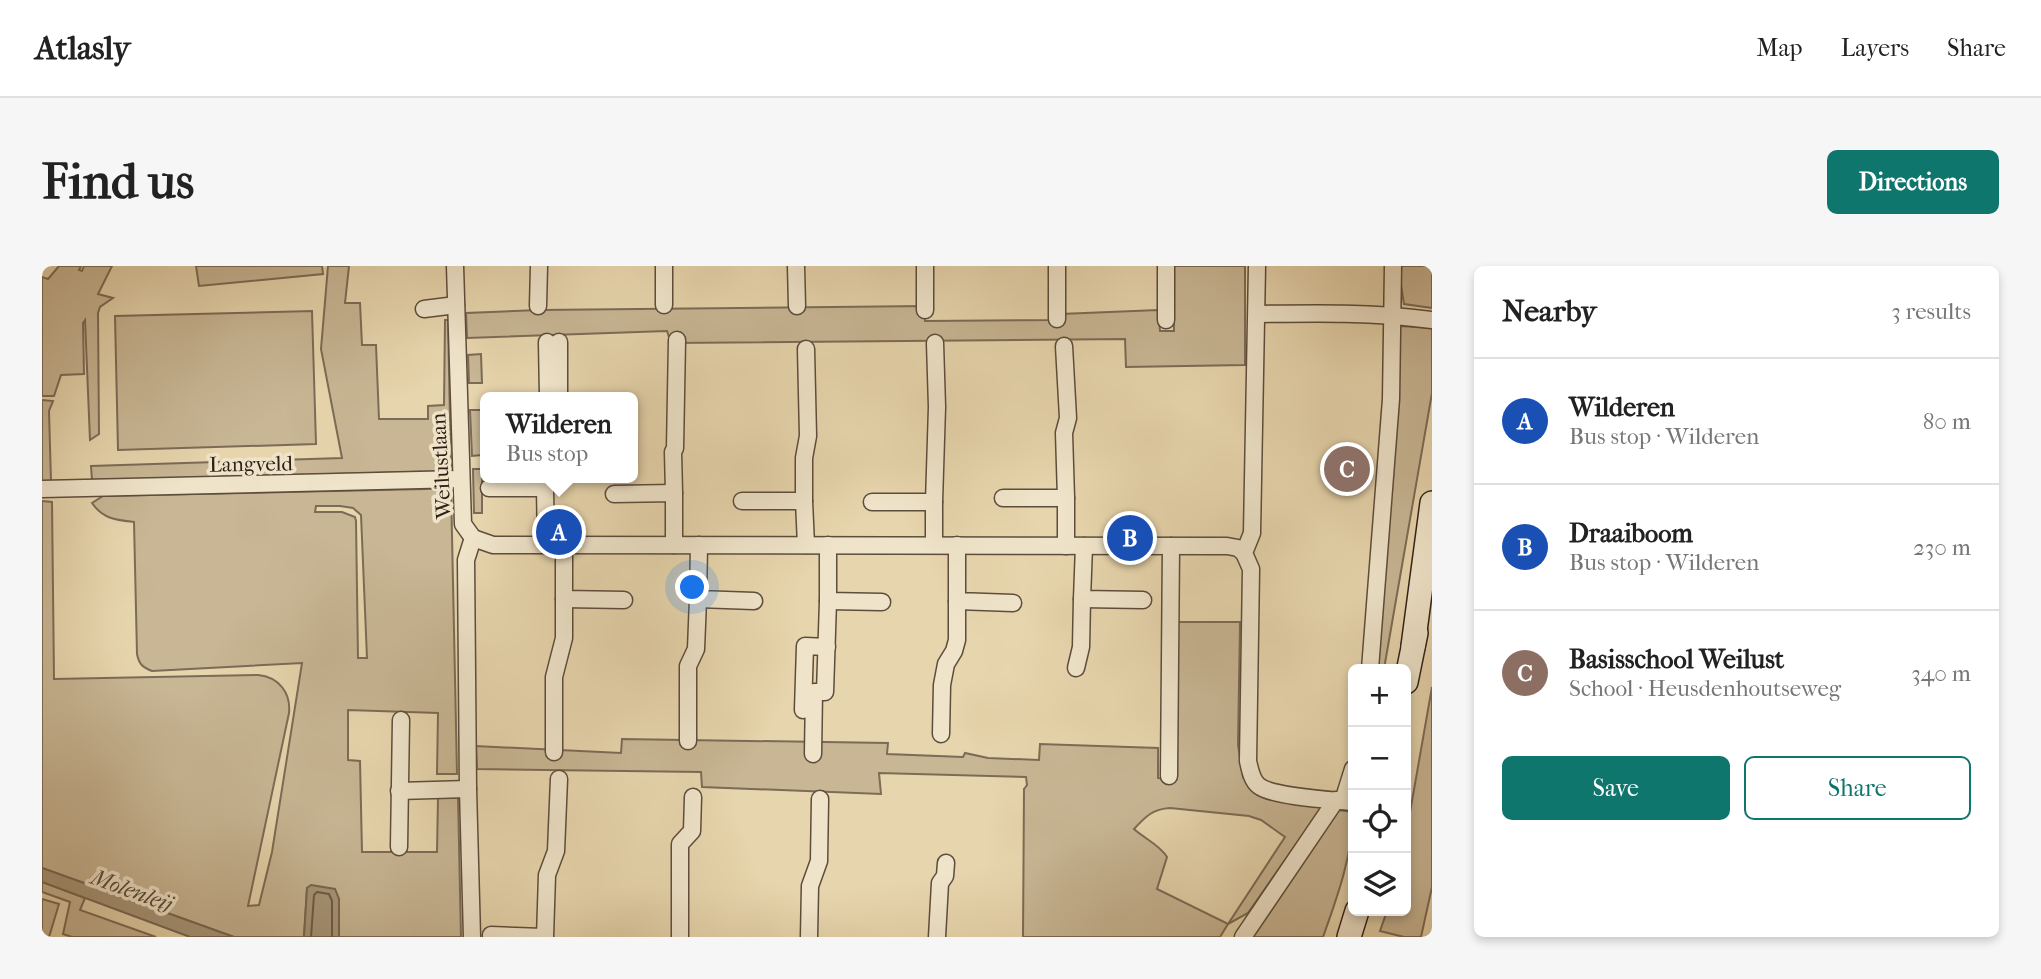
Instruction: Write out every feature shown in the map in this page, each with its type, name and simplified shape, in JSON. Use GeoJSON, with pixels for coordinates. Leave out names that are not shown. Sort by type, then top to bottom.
{"type":"FeatureCollection","features":[{"type":"Feature","properties":{"kind":"street","name":"Weilustlaan"},"geometry":{"type":"LineString","coordinates":[[455,266],[463,524],[473,538],[466,560],[472,937]]}},
{"type":"Feature","properties":{"kind":"street"},"geometry":{"type":"LineString","coordinates":[[538,266],[538,306]]}},
{"type":"Feature","properties":{"kind":"street"},"geometry":{"type":"LineString","coordinates":[[663,266],[664,304]]}},
{"type":"Feature","properties":{"kind":"street"},"geometry":{"type":"LineString","coordinates":[[796,266],[797,306]]}},
{"type":"Feature","properties":{"kind":"street"},"geometry":{"type":"LineString","coordinates":[[925,266],[925,310]]}},
{"type":"Feature","properties":{"kind":"street"},"geometry":{"type":"LineString","coordinates":[[1057,266],[1057,318]]}},
{"type":"Feature","properties":{"kind":"street"},"geometry":{"type":"LineString","coordinates":[[1166,266],[1166,320]]}},
{"type":"Feature","properties":{"kind":"street"},"geometry":{"type":"LineString","coordinates":[[1244,553],[1252,533],[1257,266]]}},
{"type":"Feature","properties":{"kind":"street"},"geometry":{"type":"LineString","coordinates":[[1370,664],[1391,399],[1393,266]]}},
{"type":"Feature","properties":{"kind":"street"},"geometry":{"type":"LineString","coordinates":[[424,309],[456,304]]}},
{"type":"Feature","properties":{"kind":"street"},"geometry":{"type":"LineString","coordinates":[[1257,314],[1394,315],[1432,320]]}},
{"type":"Feature","properties":{"kind":"street"},"geometry":{"type":"LineString","coordinates":[[674,545],[673,452],[676,448],[677,340]]}},
{"type":"Feature","properties":{"kind":"street"},"geometry":{"type":"LineString","coordinates":[[548,392],[553,342],[558,392]]}},
{"type":"Feature","properties":{"kind":"street"},"geometry":{"type":"LineString","coordinates":[[934,545],[937,407],[935,343]]}},
{"type":"Feature","properties":{"kind":"street"},"geometry":{"type":"LineString","coordinates":[[1065,346],[1068,418],[1063,433],[1066,545]]}},
{"type":"Feature","properties":{"kind":"street"},"geometry":{"type":"LineString","coordinates":[[806,349],[806,545]]}},
{"type":"Feature","properties":{"kind":"street","name":"Langveld"},"geometry":{"type":"LineString","coordinates":[[42,489],[461,480]]}},
{"type":"Feature","properties":{"kind":"street"},"geometry":{"type":"LineString","coordinates":[[489,488],[529,483]]}},
{"type":"Feature","properties":{"kind":"street"},"geometry":{"type":"LineString","coordinates":[[545,483],[546,545]]}},
{"type":"Feature","properties":{"kind":"street"},"geometry":{"type":"LineString","coordinates":[[614,494],[674,493]]}},
{"type":"Feature","properties":{"kind":"street"},"geometry":{"type":"LineString","coordinates":[[1003,498],[1066,498]]}},
{"type":"Feature","properties":{"kind":"street"},"geometry":{"type":"LineString","coordinates":[[743,501],[804,501]]}},
{"type":"Feature","properties":{"kind":"street"},"geometry":{"type":"LineString","coordinates":[[872,502],[934,502]]}},
{"type":"Feature","properties":{"kind":"street"},"geometry":{"type":"LineString","coordinates":[[1413,646],[1431,516]]}},
{"type":"Feature","properties":{"kind":"street"},"geometry":{"type":"LineString","coordinates":[[473,538],[493,545],[1084,545],[1238,548],[1244,553],[1251,569],[1248,761],[1251,776],[1259,786],[1275,792],[1344,801],[1243,937]]}},
{"type":"Feature","properties":{"kind":"street"},"geometry":{"type":"LineString","coordinates":[[554,752],[554,677],[564,638],[564,545]]}},
{"type":"Feature","properties":{"kind":"street"},"geometry":{"type":"LineString","coordinates":[[688,741],[688,666],[696,649],[699,545]]}},
{"type":"Feature","properties":{"kind":"street"},"geometry":{"type":"LineString","coordinates":[[807,754],[814,692],[825,692],[828,545]]}},
{"type":"Feature","properties":{"kind":"street"},"geometry":{"type":"LineString","coordinates":[[941,734],[942,684],[946,664],[957,640],[957,545]]}},
{"type":"Feature","properties":{"kind":"street"},"geometry":{"type":"LineString","coordinates":[[1076,668],[1081,647],[1084,545]]}},
{"type":"Feature","properties":{"kind":"street"},"geometry":{"type":"LineString","coordinates":[[1169,776],[1171,546]]}},
{"type":"Feature","properties":{"kind":"street"},"geometry":{"type":"LineString","coordinates":[[1410,664],[1432,560]]}},
{"type":"Feature","properties":{"kind":"street"},"geometry":{"type":"LineString","coordinates":[[564,599],[624,600]]}},
{"type":"Feature","properties":{"kind":"street"},"geometry":{"type":"LineString","coordinates":[[698,599],[754,601]]}},
{"type":"Feature","properties":{"kind":"street"},"geometry":{"type":"LineString","coordinates":[[1082,599],[1143,600]]}},
{"type":"Feature","properties":{"kind":"street"},"geometry":{"type":"LineString","coordinates":[[828,601],[882,602]]}},
{"type":"Feature","properties":{"kind":"street"},"geometry":{"type":"LineString","coordinates":[[957,601],[1013,603]]}},
{"type":"Feature","properties":{"kind":"street"},"geometry":{"type":"LineString","coordinates":[[399,847],[401,720]]}},
{"type":"Feature","properties":{"kind":"street"},"geometry":{"type":"LineString","coordinates":[[491,935],[544,937],[547,875],[556,851],[559,779]]}},
{"type":"Feature","properties":{"kind":"street"},"geometry":{"type":"LineString","coordinates":[[399,791],[468,789]]}},
{"type":"Feature","properties":{"kind":"street"},"geometry":{"type":"LineString","coordinates":[[680,937],[680,844],[692,831],[693,797]]}},
{"type":"Feature","properties":{"kind":"street"},"geometry":{"type":"LineString","coordinates":[[809,937],[810,886],[819,860],[820,799]]}},
{"type":"Feature","properties":{"kind":"street"},"geometry":{"type":"LineString","coordinates":[[937,937],[940,883],[945,876],[946,863]]}},
{"type":"Feature","properties":{"kind":"street"},"geometry":{"type":"LineString","coordinates":[[1351,936],[1356,916]]}},
{"type":"Feature","properties":{"kind":"shaded area"},"geometry":{"type":"Polygon","coordinates":[[[59,266],[81,266],[79,270],[82,271],[84,266],[112,266],[98,294],[113,298],[100,307],[98,313],[99,434],[90,440],[85,320],[84,374],[61,375],[54,396],[42,396],[42,277],[48,279],[59,266]]]}},
{"type":"Feature","properties":{"kind":"shaded area"},"geometry":{"type":"Polygon","coordinates":[[[196,266],[322,266],[323,274],[199,286],[196,266]]]}},
{"type":"Feature","properties":{"kind":"shaded area"},"geometry":{"type":"Polygon","coordinates":[[[328,266],[349,266],[345,303],[360,303],[362,345],[376,345],[379,419],[428,419],[428,406],[444,405],[445,320],[448,320],[451,471],[92,480],[91,466],[342,458],[321,349],[328,266]]]}},
{"type":"Feature","properties":{"kind":"shaded area"},"geometry":{"type":"Polygon","coordinates":[[[1173,266],[1245,266],[1245,365],[1126,367],[1125,339],[671,343],[667,331],[467,338],[466,313],[924,306],[925,321],[1061,320],[1061,314],[1158,310],[1160,331],[1174,331],[1173,266]]]}},
{"type":"Feature","properties":{"kind":"shaded area"},"geometry":{"type":"Polygon","coordinates":[[[1398,266],[1432,266],[1432,308],[1404,304],[1398,266]]]}},
{"type":"Feature","properties":{"kind":"shaded area"},"geometry":{"type":"Polygon","coordinates":[[[312,311],[316,444],[118,450],[115,316],[312,311]]]}},
{"type":"Feature","properties":{"kind":"shaded area"},"geometry":{"type":"Polygon","coordinates":[[[1400,326],[1432,328],[1432,393],[1385,664],[1375,664],[1400,326]]]}},
{"type":"Feature","properties":{"kind":"shaded area"},"geometry":{"type":"Polygon","coordinates":[[[481,354],[482,383],[469,383],[468,355],[481,354]]]}},
{"type":"Feature","properties":{"kind":"shaded area"},"geometry":{"type":"Polygon","coordinates":[[[42,400],[53,401],[49,411],[51,482],[42,481],[42,400]]]}},
{"type":"Feature","properties":{"kind":"shaded area"},"geometry":{"type":"Polygon","coordinates":[[[470,410],[480,410],[480,455],[472,456],[470,410]]]}},
{"type":"Feature","properties":{"kind":"shaded area"},"geometry":{"type":"Polygon","coordinates":[[[473,469],[480,469],[482,513],[474,513],[473,469]]]}},
{"type":"Feature","properties":{"kind":"shaded area"},"geometry":{"type":"Polygon","coordinates":[[[451,487],[457,774],[437,774],[438,713],[348,710],[348,760],[360,761],[362,852],[437,852],[438,798],[458,797],[461,937],[339,937],[339,899],[307,888],[304,937],[234,937],[42,868],[42,501],[52,502],[54,679],[258,675],[272,679],[286,693],[289,713],[248,906],[259,905],[272,852],[302,663],[152,671],[143,666],[137,654],[134,522],[105,516],[92,503],[103,496],[451,487]],[[316,506],[315,512],[342,512],[355,517],[358,658],[367,658],[361,515],[353,508],[316,506]]]}},
{"type":"Feature","properties":{"kind":"shaded area"},"geometry":{"type":"Polygon","coordinates":[[[1178,622],[1240,622],[1238,745],[1243,777],[1258,794],[1274,800],[1323,806],[1248,913],[1228,924],[1220,937],[1023,937],[1026,777],[879,773],[881,794],[702,787],[701,772],[477,769],[476,746],[621,753],[622,739],[888,743],[887,754],[963,757],[965,753],[988,758],[1039,760],[1040,744],[1158,748],[1158,778],[1175,779],[1178,622]],[[1170,808],[1154,812],[1134,829],[1167,857],[1157,889],[1228,924],[1285,837],[1261,820],[1249,816],[1170,808]]]}},
{"type":"Feature","properties":{"kind":"shaded area"},"geometry":{"type":"Polygon","coordinates":[[[1432,687],[1432,887],[1421,937],[1404,937],[1380,931],[1385,916],[1411,916],[1411,807],[1432,687]]]}},
{"type":"Feature","properties":{"kind":"shaded area"},"geometry":{"type":"Polygon","coordinates":[[[1338,810],[1348,811],[1348,853],[1323,937],[1250,937],[1338,810]]]}},
{"type":"Feature","properties":{"kind":"shaded area"},"geometry":{"type":"Polygon","coordinates":[[[42,882],[85,898],[80,910],[156,937],[72,937],[63,934],[70,902],[42,892],[42,882]]]}},
{"type":"Feature","properties":{"kind":"shaded area"},"geometry":{"type":"Polygon","coordinates":[[[42,899],[59,904],[49,937],[42,937],[42,899]]]}},
{"type":"Feature","properties":{"kind":"water"},"geometry":{"type":"Polygon","coordinates":[[[42,868],[234,937],[190,937],[42,882],[42,868]]]}},
{"type":"Feature","properties":{"kind":"water"},"geometry":{"type":"Polygon","coordinates":[[[311,885],[335,889],[339,899],[339,937],[304,937],[307,888],[311,885]]]}},
{"type":"Feature","properties":{"kind":"place","name":"Basisschool Weilust"},"geometry":{"type":"Point","coordinates":[1347,469]}},
{"type":"Feature","properties":{"kind":"place","name":"Wilderen"},"geometry":{"type":"Point","coordinates":[559,532]}},
{"type":"Feature","properties":{"kind":"place","name":"Draaiboom"},"geometry":{"type":"Point","coordinates":[1130,538]}},
{"type":"Feature","properties":{"kind":"water label","name":"Molenleij"},"geometry":{"type":"Point","coordinates":[132,890]}}]}
